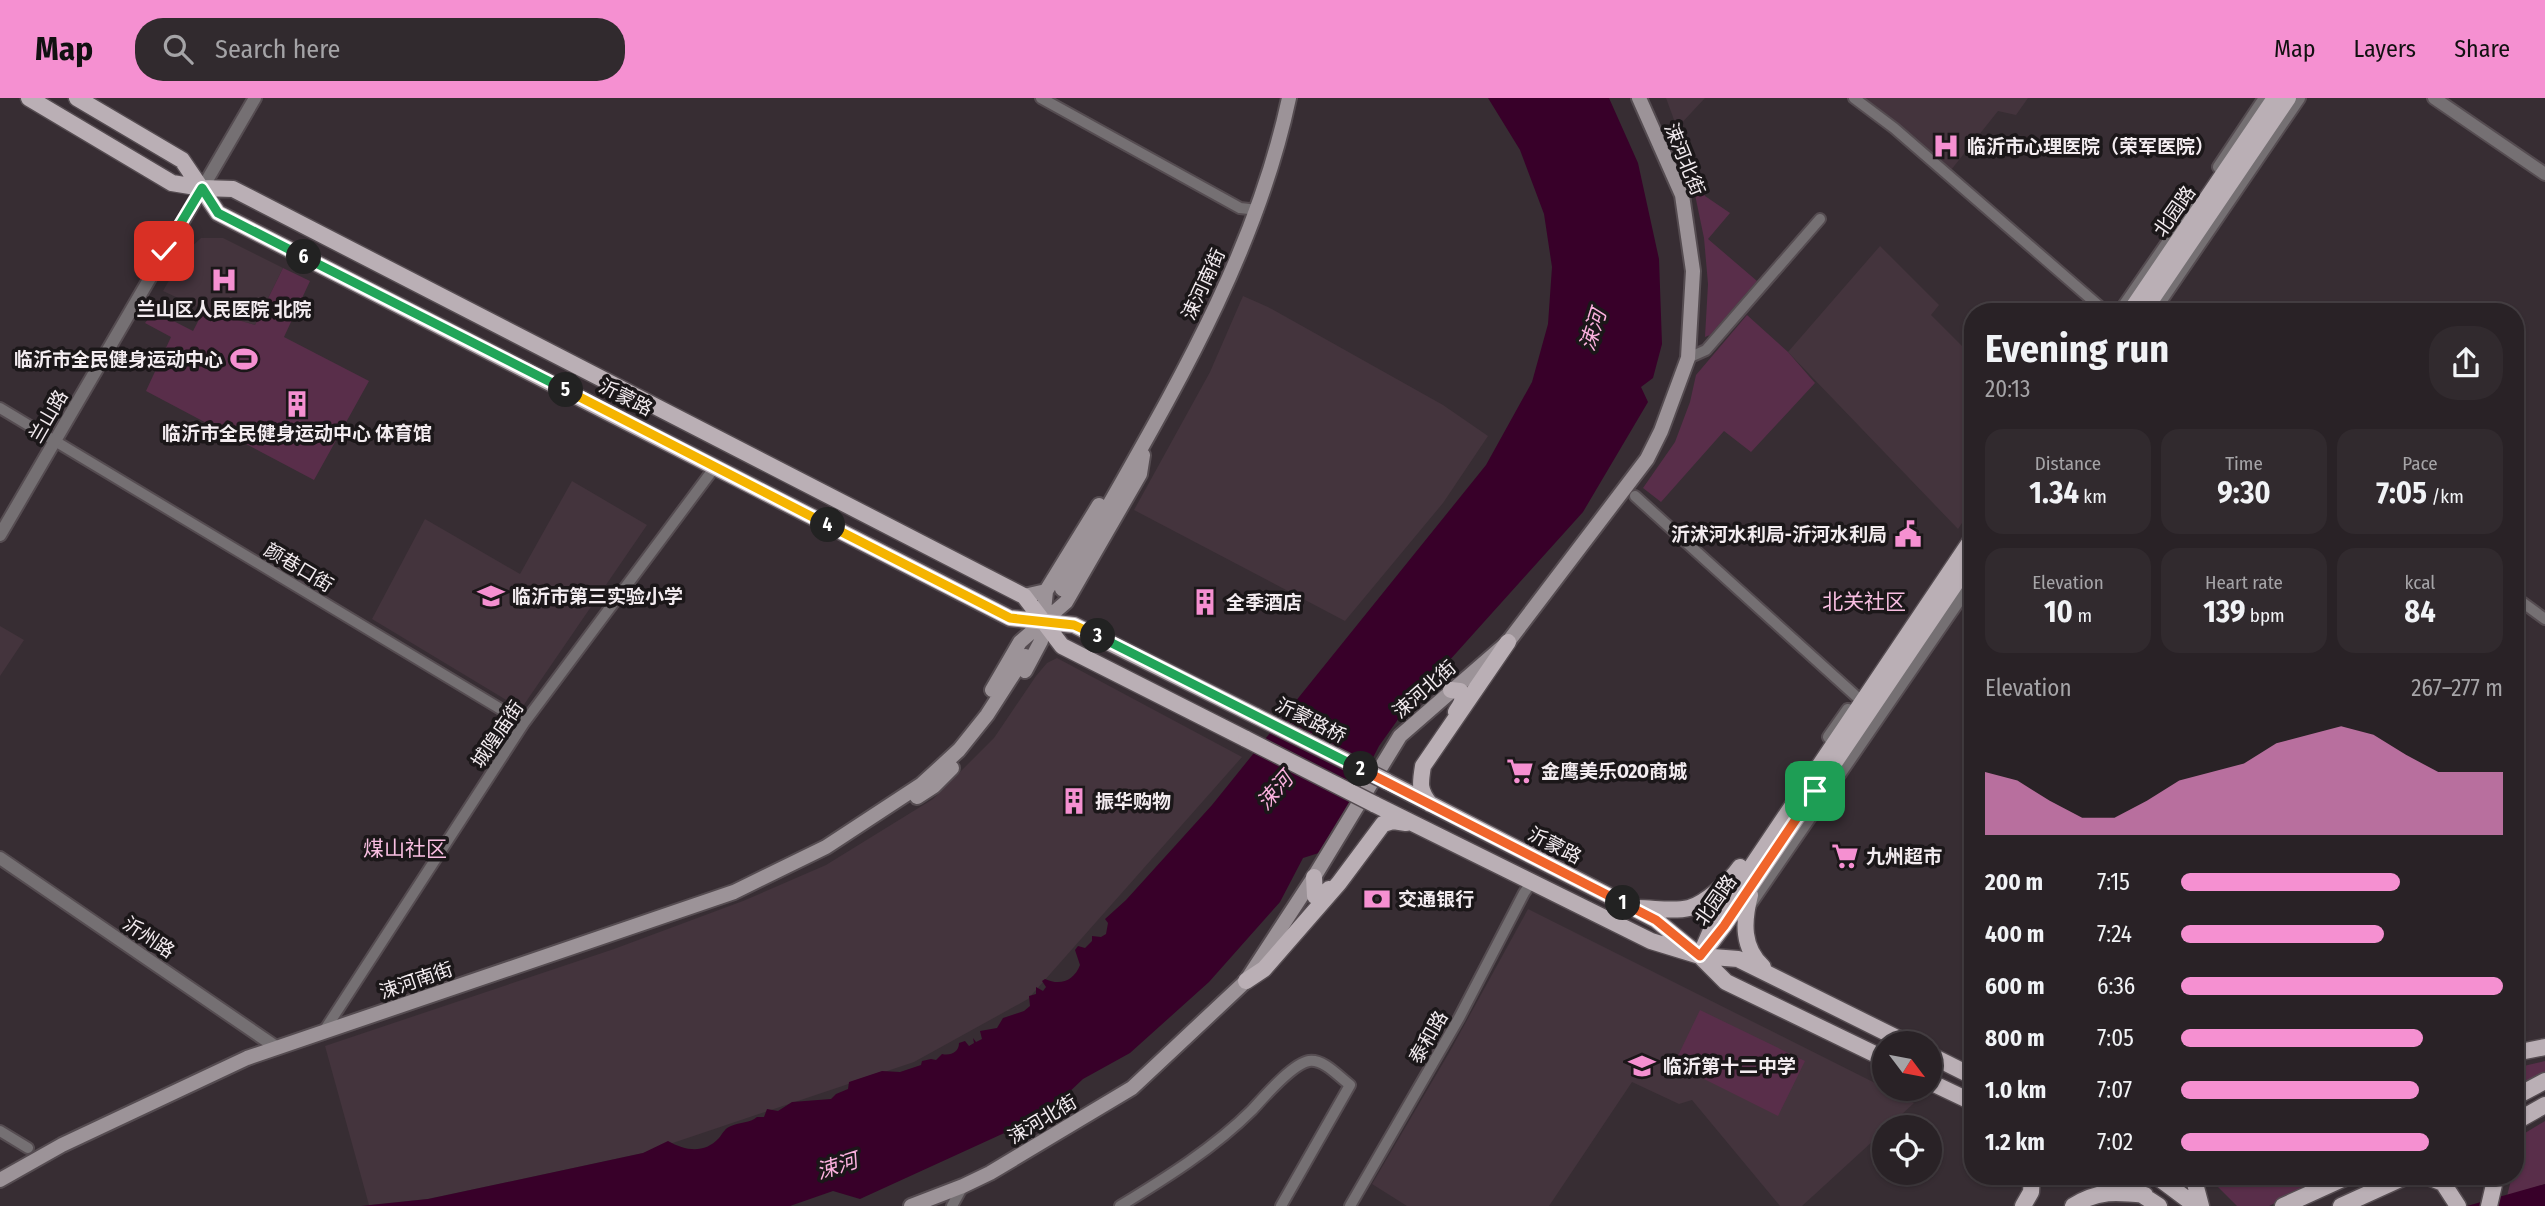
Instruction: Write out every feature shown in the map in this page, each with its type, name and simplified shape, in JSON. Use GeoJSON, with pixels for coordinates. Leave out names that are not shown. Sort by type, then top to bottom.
{"type":"FeatureCollection","features":[{"type":"Feature","properties":{"kind":"main road","name":"沂蒙路"},"geometry":{"type":"LineString","coordinates":[[29,98],[172,183],[233,189],[1024,596],[1062,646],[1415,825],[1651,941],[1700,956],[1738,960],[1883,1031]]}},
{"type":"Feature","properties":{"kind":"main road","name":"沂蒙路"},"geometry":{"type":"LineString","coordinates":[[77,98],[182,160],[218,213],[1010,618],[1074,625],[1256,716]]}},
{"type":"Feature","properties":{"kind":"main road","name":"涑河南街"},"geometry":{"type":"LineString","coordinates":[[1062,589],[1146,443],[1188,363],[1258,210],[1279,144],[1289,98]]}},
{"type":"Feature","properties":{"kind":"main road","name":"涑河北街"},"geometry":{"type":"LineString","coordinates":[[911,1206],[989,1173],[1132,1088],[1246,981],[1314,877],[1400,736],[1508,642],[1647,459],[1661,431],[1688,358],[1693,271],[1682,195],[1639,98]]}},
{"type":"Feature","properties":{"kind":"main road","name":"北园路"},"geometry":{"type":"LineString","coordinates":[[2136,303],[2275,98]]}},
{"type":"Feature","properties":{"kind":"main road","name":"北园路"},"geometry":{"type":"LineString","coordinates":[[2149,303],[2288,98]]}},
{"type":"Feature","properties":{"kind":"main road"},"geometry":{"type":"LineString","coordinates":[[1024,596],[1046,591],[1123,466],[1146,443]]}},
{"type":"Feature","properties":{"kind":"main road"},"geometry":{"type":"LineString","coordinates":[[1044,622],[1066,602],[1140,474],[1146,443]]}},
{"type":"Feature","properties":{"kind":"main road","name":"北园路"},"geometry":{"type":"LineString","coordinates":[[1700,956],[1715,921],[1836,734],[1964,550]]}},
{"type":"Feature","properties":{"kind":"main road","name":"北园路"},"geometry":{"type":"LineString","coordinates":[[1700,956],[1752,886],[1964,571]]}},
{"type":"Feature","properties":{"kind":"main road","name":"涑河南街"},"geometry":{"type":"LineString","coordinates":[[0,1180],[62,1145],[247,1058],[734,892],[792,866],[922,784],[959,750],[987,715],[1044,622],[1046,591]]}},
{"type":"Feature","properties":{"kind":"main road"},"geometry":{"type":"LineString","coordinates":[[1010,618],[1027,650],[1062,646]]}},
{"type":"Feature","properties":{"kind":"main road"},"geometry":{"type":"LineString","coordinates":[[1432,806],[1421,792],[1423,766],[1508,642]]}},
{"type":"Feature","properties":{"kind":"main road"},"geometry":{"type":"LineString","coordinates":[[1385,781],[1410,780],[1463,702],[1460,691],[1451,690]]}},
{"type":"Feature","properties":{"kind":"main road","name":"沂蒙路桥"},"geometry":{"type":"LineString","coordinates":[[1256,716],[1385,781]]}},
{"type":"Feature","properties":{"kind":"main road"},"geometry":{"type":"LineString","coordinates":[[1632,908],[1687,909],[1698,904],[1732,878],[1836,734]]}},
{"type":"Feature","properties":{"kind":"main road","name":"沂蒙路"},"geometry":{"type":"LineString","coordinates":[[1385,781],[1656,920],[1700,956],[1726,982],[1872,1053]]}},
{"type":"Feature","properties":{"kind":"main road"},"geometry":{"type":"LineString","coordinates":[[1314,877],[1315,896],[1322,897],[1374,828],[1377,821],[1374,804]]}},
{"type":"Feature","properties":{"kind":"main road"},"geometry":{"type":"LineString","coordinates":[[1246,981],[1264,969],[1339,883],[1384,824],[1393,821],[1415,825]]}},
{"type":"Feature","properties":{"kind":"main road"},"geometry":{"type":"LineString","coordinates":[[1752,886],[1746,911],[1748,946],[1753,958],[1773,976]]}},
{"type":"Feature","properties":{"kind":"main road"},"geometry":{"type":"LineString","coordinates":[[2524,1052],[2545,1047]]}},
{"type":"Feature","properties":{"kind":"main road"},"geometry":{"type":"LineString","coordinates":[[1942,1061],[1964,1072]]}},
{"type":"Feature","properties":{"kind":"main road"},"geometry":{"type":"LineString","coordinates":[[2524,1092],[2545,1081]]}},
{"type":"Feature","properties":{"kind":"main road"},"geometry":{"type":"LineString","coordinates":[[1942,1088],[1964,1098]]}},
{"type":"Feature","properties":{"kind":"main road"},"geometry":{"type":"LineString","coordinates":[[2524,1118],[2545,1105]]}},
{"type":"Feature","properties":{"kind":"main road"},"geometry":{"type":"LineString","coordinates":[[0,1173],[38,1148],[62,1145]]}},
{"type":"Feature","properties":{"kind":"main road"},"geometry":{"type":"LineString","coordinates":[[0,1188],[43,1162],[62,1145]]}},
{"type":"Feature","properties":{"kind":"main road"},"geometry":{"type":"LineString","coordinates":[[2023,1206],[2031,1192],[2031,1185]]}},
{"type":"Feature","properties":{"kind":"main road"},"geometry":{"type":"LineString","coordinates":[[2128,1185],[2159,1206]]}},
{"type":"Feature","properties":{"kind":"main road"},"geometry":{"type":"LineString","coordinates":[[2168,1185],[2196,1206]]}},
{"type":"Feature","properties":{"kind":"main road"},"geometry":{"type":"LineString","coordinates":[[2195,1185],[2201,1206]]}},
{"type":"Feature","properties":{"kind":"main road"},"geometry":{"type":"LineString","coordinates":[[2283,1206],[2329,1185]]}},
{"type":"Feature","properties":{"kind":"main road"},"geometry":{"type":"LineString","coordinates":[[2341,1206],[2387,1185]]}},
{"type":"Feature","properties":{"kind":"main road"},"geometry":{"type":"LineString","coordinates":[[2444,1185],[2458,1206]]}},
{"type":"Feature","properties":{"kind":"main road"},"geometry":{"type":"LineString","coordinates":[[2489,1206],[2494,1185]]}},
{"type":"Feature","properties":{"kind":"main road"},"geometry":{"type":"LineString","coordinates":[[2073,1206],[2107,1191],[2145,1195]]}},
{"type":"Feature","properties":{"kind":"street","name":"兰山路"},"geometry":{"type":"LineString","coordinates":[[0,534],[57,441],[255,98]]}},
{"type":"Feature","properties":{"kind":"street"},"geometry":{"type":"LineString","coordinates":[[1041,98],[1240,208],[1258,210]]}},
{"type":"Feature","properties":{"kind":"street"},"geometry":{"type":"LineString","coordinates":[[1854,98],[1894,128],[2096,303]]}},
{"type":"Feature","properties":{"kind":"street"},"geometry":{"type":"LineString","coordinates":[[2126,303],[2265,98]]}},
{"type":"Feature","properties":{"kind":"street"},"geometry":{"type":"LineString","coordinates":[[2159,303],[2299,98]]}},
{"type":"Feature","properties":{"kind":"street"},"geometry":{"type":"LineString","coordinates":[[2434,98],[2545,174]]}},
{"type":"Feature","properties":{"kind":"street"},"geometry":{"type":"LineString","coordinates":[[1688,358],[1706,350],[1820,219]]}},
{"type":"Feature","properties":{"kind":"street","name":"颜巷口街"},"geometry":{"type":"LineString","coordinates":[[0,408],[524,723]]}},
{"type":"Feature","properties":{"kind":"street","name":"城隍庙街"},"geometry":{"type":"LineString","coordinates":[[324,1031],[524,723],[715,467]]}},
{"type":"Feature","properties":{"kind":"street"},"geometry":{"type":"LineString","coordinates":[[1635,496],[1857,697]]}},
{"type":"Feature","properties":{"kind":"street"},"geometry":{"type":"LineString","coordinates":[[1836,734],[1857,697],[1964,540]]}},
{"type":"Feature","properties":{"kind":"street"},"geometry":{"type":"LineString","coordinates":[[1746,911],[1964,593]]}},
{"type":"Feature","properties":{"kind":"street"},"geometry":{"type":"LineString","coordinates":[[2524,604],[2545,619]]}},
{"type":"Feature","properties":{"kind":"street","name":"沂州路"},"geometry":{"type":"LineString","coordinates":[[0,858],[276,1047]]}},
{"type":"Feature","properties":{"kind":"street","name":"泰和路"},"geometry":{"type":"LineString","coordinates":[[1350,1206],[1459,1018],[1531,883]]}},
{"type":"Feature","properties":{"kind":"street"},"geometry":{"type":"LineString","coordinates":[[1120,1206],[1153,1186],[1237,1125],[1289,1073],[1306,1061],[1319,1061],[1350,1085],[1281,1206]]}},
{"type":"Feature","properties":{"kind":"street"},"geometry":{"type":"LineString","coordinates":[[0,1131],[28,1148]]}},
{"type":"Feature","properties":{"kind":"street"},"geometry":{"type":"LineString","coordinates":[[952,1206],[963,1186]]}},
{"type":"Feature","properties":{"kind":"street"},"geometry":{"type":"LineString","coordinates":[[927,1200],[945,1206]]}},
{"type":"Feature","properties":{"kind":"shaded area"},"geometry":{"type":"Polygon","coordinates":[[[1666,98],[1705,98],[1677,128],[1666,98]]]}},
{"type":"Feature","properties":{"kind":"shaded area","name":"临沂市心理医院（荣军医院）"},"geometry":{"type":"Polygon","coordinates":[[[1862,98],[2028,98],[2016,115],[1998,111],[1951,170],[1862,98]]]}},
{"type":"Feature","properties":{"kind":"shaded area"},"geometry":{"type":"Polygon","coordinates":[[[1698,179],[1705,196],[1730,213],[1708,239],[1757,281],[1710,335],[1705,337],[1708,284],[1704,238],[1693,185],[1698,179]]]}},
{"type":"Feature","properties":{"kind":"shaded area","name":"兰山区人民医院 北院"},"geometry":{"type":"Polygon","coordinates":[[[201,238],[223,238],[283,268],[255,325],[204,310],[163,291],[184,254],[201,238]]]}},
{"type":"Feature","properties":{"kind":"shaded area"},"geometry":{"type":"Polygon","coordinates":[[[1880,246],[1939,305],[1931,315],[1964,348],[1964,520],[1958,529],[1788,352],[1880,246]]]}},
{"type":"Feature","properties":{"kind":"shaded area","name":"临沂市全民健身运动中心"},"geometry":{"type":"Polygon","coordinates":[[[283,268],[310,281],[284,337],[369,381],[314,480],[146,391],[171,337],[145,323],[154,311],[193,331],[204,310],[255,325],[283,268]]]}},
{"type":"Feature","properties":{"kind":"shaded area"},"geometry":{"type":"Polygon","coordinates":[[[1243,296],[1268,307],[1443,405],[1488,436],[1443,503],[1345,621],[1134,510],[1210,372],[1243,296]]]}},
{"type":"Feature","properties":{"kind":"shaded area"},"geometry":{"type":"Polygon","coordinates":[[[1747,315],[1788,352],[1815,383],[1751,452],[1724,431],[1661,502],[1643,488],[1675,442],[1690,402],[1696,375],[1747,315]]]}},
{"type":"Feature","properties":{"kind":"shaded area","name":"临沂市第三实验小学"},"geometry":{"type":"Polygon","coordinates":[[[572,481],[647,525],[521,709],[372,619],[425,519],[520,574],[572,481]]]}},
{"type":"Feature","properties":{"kind":"shaded area"},"geometry":{"type":"Polygon","coordinates":[[[0,626],[24,640],[0,676],[0,626]]]}},
{"type":"Feature","properties":{"kind":"shaded area"},"geometry":{"type":"Polygon","coordinates":[[[1057,658],[1242,757],[1028,999],[914,1062],[643,1153],[428,1199],[369,1205],[325,1046],[614,949],[743,901],[826,865],[933,799],[994,738],[1036,676],[1047,663],[1057,658]]]}},
{"type":"Feature","properties":{"kind":"shaded area","name":"临沂第十二中学"},"geometry":{"type":"Polygon","coordinates":[[[1528,909],[1872,1082],[1872,1101],[1914,1103],[1901,1115],[1872,1115],[1872,1142],[1802,1206],[1780,1206],[1692,1100],[1679,1104],[1632,1082],[1549,1206],[1407,1206],[1372,1184],[1450,1051],[1528,909]]]}},
{"type":"Feature","properties":{"kind":"shaded area"},"geometry":{"type":"Polygon","coordinates":[[[1700,1010],[1805,1061],[1778,1116],[1674,1064],[1700,1010]]]}},
{"type":"Feature","properties":{"kind":"shaded area"},"geometry":{"type":"Polygon","coordinates":[[[2545,1061],[2545,1073],[2524,1084],[2524,1066],[2545,1061]]]}},
{"type":"Feature","properties":{"kind":"shaded area"},"geometry":{"type":"Polygon","coordinates":[[[2545,1121],[2545,1184],[2507,1196],[2510,1185],[2524,1185],[2524,1134],[2545,1121]]]}},
{"type":"Feature","properties":{"kind":"shaded area"},"geometry":{"type":"Polygon","coordinates":[[[2216,1185],[2312,1185],[2269,1206],[2237,1206],[2216,1185]]]}},
{"type":"Feature","properties":{"kind":"water","name":"涑河"},"geometry":{"type":"Polygon","coordinates":[[[1488,98],[1609,98],[1638,163],[1659,259],[1662,344],[1653,378],[1641,387],[1648,402],[1583,512],[1404,711],[1379,746],[1325,851],[1303,858],[1280,902],[1209,982],[1130,1053],[1083,1079],[1046,1114],[860,1199],[833,1191],[790,1206],[361,1206],[428,1199],[643,1153],[668,1141],[688,1149],[701,1149],[713,1143],[729,1127],[764,1117],[767,1109],[778,1111],[792,1102],[831,1099],[848,1089],[849,1082],[882,1071],[900,1072],[921,1065],[922,1061],[936,1060],[942,1054],[954,1053],[959,1043],[965,1041],[969,1046],[974,1043],[973,1038],[976,1042],[982,1039],[980,1031],[997,1028],[1003,1018],[1024,1011],[1030,1006],[1029,996],[1036,994],[1036,987],[1043,991],[1046,987],[1042,981],[1045,979],[1061,982],[1074,975],[1080,965],[1075,950],[1078,946],[1085,948],[1092,941],[1092,936],[1101,937],[1106,934],[1108,923],[1105,919],[1126,900],[1212,805],[1486,465],[1532,382],[1548,324],[1552,267],[1544,214],[1520,150],[1488,98]]]}},
{"type":"Feature","properties":{"kind":"water"},"geometry":{"type":"Polygon","coordinates":[[[2545,1184],[2545,1206],[2467,1206],[2545,1184]]]}},
{"type":"Feature","properties":{"kind":"place","name":"临沂市心理医院（荣军医院）"},"geometry":{"type":"Point","coordinates":[1946,146]}},
{"type":"Feature","properties":{"kind":"place","name":"兰山区人民医院 北院"},"geometry":{"type":"Point","coordinates":[224,280]}},
{"type":"Feature","properties":{"kind":"place","name":"临沂市全民健身运动中心"},"geometry":{"type":"Point","coordinates":[244,359]}},
{"type":"Feature","properties":{"kind":"place","name":"临沂市全民健身运动中心 体育馆"},"geometry":{"type":"Point","coordinates":[297,404]}},
{"type":"Feature","properties":{"kind":"place","name":"沂沭河水利局-沂河水利局"},"geometry":{"type":"Point","coordinates":[1908,534]}},
{"type":"Feature","properties":{"kind":"place","name":"临沂市第三实验小学"},"geometry":{"type":"Point","coordinates":[491,596]}},
{"type":"Feature","properties":{"kind":"place","name":"全季酒店"},"geometry":{"type":"Point","coordinates":[1205,602]}},
{"type":"Feature","properties":{"kind":"place","name":"金鹰美乐O2O商城"},"geometry":{"type":"Point","coordinates":[1520,771]}},
{"type":"Feature","properties":{"kind":"place","name":"振华购物"},"geometry":{"type":"Point","coordinates":[1074,801]}},
{"type":"Feature","properties":{"kind":"place","name":"九州超市"},"geometry":{"type":"Point","coordinates":[1845,856]}},
{"type":"Feature","properties":{"kind":"place","name":"交通银行"},"geometry":{"type":"Point","coordinates":[1377,899]}},
{"type":"Feature","properties":{"kind":"place","name":"临沂第十二中学"},"geometry":{"type":"Point","coordinates":[1642,1066]}},
{"type":"Feature","properties":{"kind":"district","name":"北关社区"},"geometry":{"type":"Point","coordinates":[1864,602]}},
{"type":"Feature","properties":{"kind":"district","name":"煤山社区"},"geometry":{"type":"Point","coordinates":[405,849]}},
{"type":"Feature","properties":{"kind":"route"},"geometry":{"type":"LineString","coordinates":[[164,251],[202,188],[218,213],[1010,618],[1074,625],[1122,648],[1656,920],[1700,956],[1724,926],[1815,791]]}}]}
